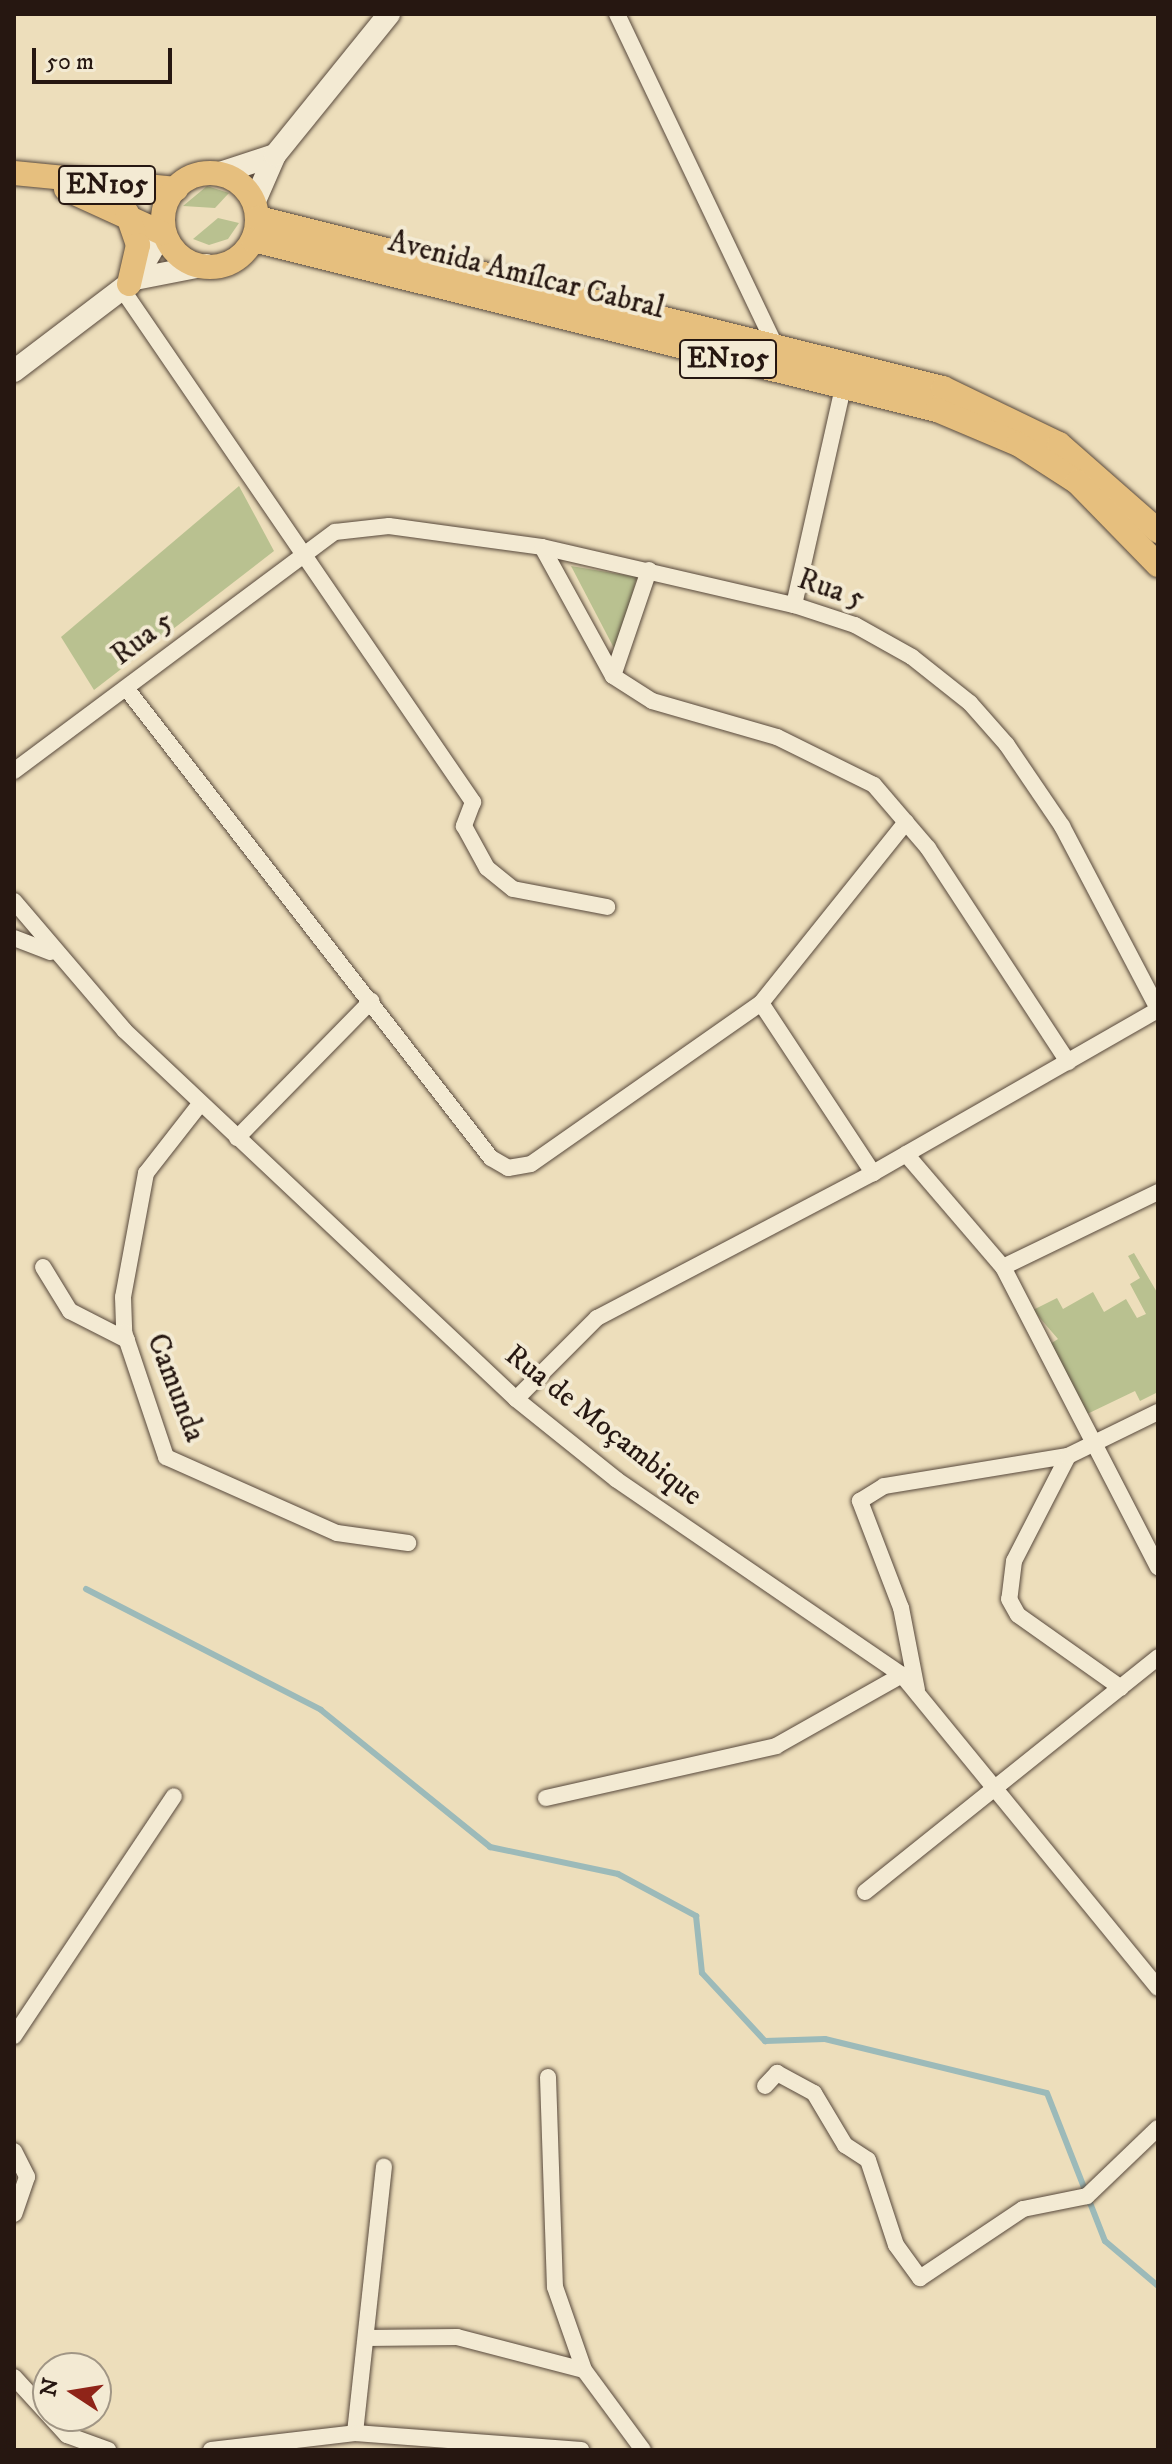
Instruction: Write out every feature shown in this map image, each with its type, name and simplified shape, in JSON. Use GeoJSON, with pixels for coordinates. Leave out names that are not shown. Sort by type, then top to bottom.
{"type":"FeatureCollection","features":[{"type":"Feature","properties":{"kind":"main road"},"geometry":{"type":"LineString","coordinates":[[129,284],[207,265],[233,262],[255,220],[275,155],[389,14]]}},
{"type":"Feature","properties":{"kind":"main road"},"geometry":{"type":"LineString","coordinates":[[217,174],[275,155]]}},
{"type":"Feature","properties":{"kind":"main road","name":"EN105"},"geometry":{"type":"LineString","coordinates":[[26,176],[176,189],[217,174],[244,187],[255,220]]}},
{"type":"Feature","properties":{"kind":"main road","name":"EN105"},"geometry":{"type":"LineString","coordinates":[[26,176],[127,213],[162,233],[177,254],[207,265]]}},
{"type":"Feature","properties":{"kind":"main road","name":"EN105"},"geometry":{"type":"LineString","coordinates":[[162,233],[176,189]]}},
{"type":"Feature","properties":{"kind":"main road"},"geometry":{"type":"LineString","coordinates":[[127,213],[138,245],[129,284]]}},
{"type":"Feature","properties":{"kind":"main road","name":"Avenida Amílcar Cabral"},"geometry":{"type":"LineString","coordinates":[[255,220],[943,388],[1018,418],[1082,459],[1158,531]]}},
{"type":"Feature","properties":{"kind":"main road","name":"Avenida Amílcar Cabral"},"geometry":{"type":"LineString","coordinates":[[255,220],[843,388],[937,410],[1018,444],[1087,490],[1158,565]]}},
{"type":"Feature","properties":{"kind":"main road"},"geometry":{"type":"LineString","coordinates":[[14,371],[129,284],[162,233]]}},
{"type":"Feature","properties":{"kind":"street"},"geometry":{"type":"LineString","coordinates":[[617,14],[776,347]]}},
{"type":"Feature","properties":{"kind":"street"},"geometry":{"type":"LineString","coordinates":[[129,284],[473,802],[464,826],[487,868],[513,889],[607,907]]}},
{"type":"Feature","properties":{"kind":"street"},"geometry":{"type":"LineString","coordinates":[[794,605],[843,388]]}},
{"type":"Feature","properties":{"kind":"street","name":"Rua 5"},"geometry":{"type":"LineString","coordinates":[[14,771],[335,532],[361,527],[542,547],[794,605],[855,625],[912,657],[979,713],[1062,826],[1158,1010]]}},
{"type":"Feature","properties":{"kind":"street"},"geometry":{"type":"LineString","coordinates":[[542,547],[613,676],[652,701],[806,750],[874,785],[906,822],[1068,1062]]}},
{"type":"Feature","properties":{"kind":"street"},"geometry":{"type":"LineString","coordinates":[[613,676],[649,570]]}},
{"type":"Feature","properties":{"kind":"street"},"geometry":{"type":"LineString","coordinates":[[126,688],[491,1158],[508,1168],[531,1164],[761,1003],[906,822]]}},
{"type":"Feature","properties":{"kind":"street","name":"Rua de Moçambique"},"geometry":{"type":"LineString","coordinates":[[14,901],[51,953],[200,1104],[516,1399],[617,1480],[902,1675],[998,1785],[1158,1988]]}},
{"type":"Feature","properties":{"kind":"street"},"geometry":{"type":"LineString","coordinates":[[14,938],[51,953]]}},
{"type":"Feature","properties":{"kind":"street"},"geometry":{"type":"LineString","coordinates":[[237,1138],[371,1001]]}},
{"type":"Feature","properties":{"kind":"street"},"geometry":{"type":"LineString","coordinates":[[761,1003],[873,1173]]}},
{"type":"Feature","properties":{"kind":"street"},"geometry":{"type":"LineString","coordinates":[[516,1399],[597,1318],[873,1173],[1158,1010]]}},
{"type":"Feature","properties":{"kind":"street","name":"Camunda"},"geometry":{"type":"LineString","coordinates":[[200,1104],[146,1173],[123,1297],[127,1340],[157,1439],[179,1469],[337,1533],[408,1543]]}},
{"type":"Feature","properties":{"kind":"street"},"geometry":{"type":"LineString","coordinates":[[906,1154],[1003,1267],[1084,1434],[1096,1444],[1158,1567]]}},
{"type":"Feature","properties":{"kind":"street"},"geometry":{"type":"LineString","coordinates":[[1003,1267],[1158,1192]]}},
{"type":"Feature","properties":{"kind":"street"},"geometry":{"type":"LineString","coordinates":[[43,1267],[70,1311],[127,1340]]}},
{"type":"Feature","properties":{"kind":"street"},"geometry":{"type":"LineString","coordinates":[[917,1690],[901,1608],[860,1501],[884,1486],[1068,1456],[1158,1412]]}},
{"type":"Feature","properties":{"kind":"street"},"geometry":{"type":"LineString","coordinates":[[1068,1456],[1014,1561],[1009,1599],[1018,1615],[1121,1688]]}},
{"type":"Feature","properties":{"kind":"street"},"geometry":{"type":"LineString","coordinates":[[865,1892],[1158,1657]]}},
{"type":"Feature","properties":{"kind":"street"},"geometry":{"type":"LineString","coordinates":[[546,1798],[763,1750],[902,1675]]}},
{"type":"Feature","properties":{"kind":"street"},"geometry":{"type":"LineString","coordinates":[[14,2036],[174,1796]]}},
{"type":"Feature","properties":{"kind":"street"},"geometry":{"type":"LineString","coordinates":[[765,2086],[777,2073],[814,2093],[845,2145],[868,2160],[896,2245],[920,2278],[1023,2209],[1087,2196],[1158,2128]]}},
{"type":"Feature","properties":{"kind":"street"},"geometry":{"type":"LineString","coordinates":[[548,2077],[555,2287],[584,2370],[643,2450]]}},
{"type":"Feature","properties":{"kind":"street"},"geometry":{"type":"LineString","coordinates":[[14,2151],[27,2177],[14,2214]]}},
{"type":"Feature","properties":{"kind":"street"},"geometry":{"type":"LineString","coordinates":[[355,2433],[384,2167]]}},
{"type":"Feature","properties":{"kind":"street"},"geometry":{"type":"LineString","coordinates":[[366,2338],[457,2337],[584,2370]]}},
{"type":"Feature","properties":{"kind":"street"},"geometry":{"type":"LineString","coordinates":[[14,2377],[67,2435],[108,2450]]}},
{"type":"Feature","properties":{"kind":"street"},"geometry":{"type":"LineString","coordinates":[[211,2450],[355,2433],[581,2450]]}},
{"type":"Feature","properties":{"kind":"green space"},"geometry":{"type":"Polygon","coordinates":[[[207,186],[229,193],[215,208],[183,206],[207,186]]]}},
{"type":"Feature","properties":{"kind":"green space"},"geometry":{"type":"Polygon","coordinates":[[[218,218],[239,223],[228,239],[209,245],[193,239],[218,218]]]}},
{"type":"Feature","properties":{"kind":"green space"},"geometry":{"type":"Polygon","coordinates":[[[239,486],[274,551],[94,690],[61,637],[239,486]]]}},
{"type":"Feature","properties":{"kind":"green space"},"geometry":{"type":"Polygon","coordinates":[[[571,566],[637,577],[616,652],[571,566]]]}},
{"type":"Feature","properties":{"kind":"green space"},"geometry":{"type":"Polygon","coordinates":[[[1134,1253],[1158,1294],[1158,1392],[1140,1401],[1135,1391],[1085,1415],[1050,1344],[1058,1339],[1033,1310],[1057,1298],[1063,1309],[1093,1292],[1104,1312],[1126,1299],[1137,1318],[1146,1314],[1130,1284],[1140,1278],[1128,1256],[1134,1253]]]}},
{"type":"Feature","properties":{"kind":"waterway"},"geometry":{"type":"LineString","coordinates":[[86,1589],[321,1710],[490,1847],[618,1874],[696,1916],[702,1973],[765,2041],[825,2039],[1047,2093],[1105,2241],[1158,2286]]}}]}
